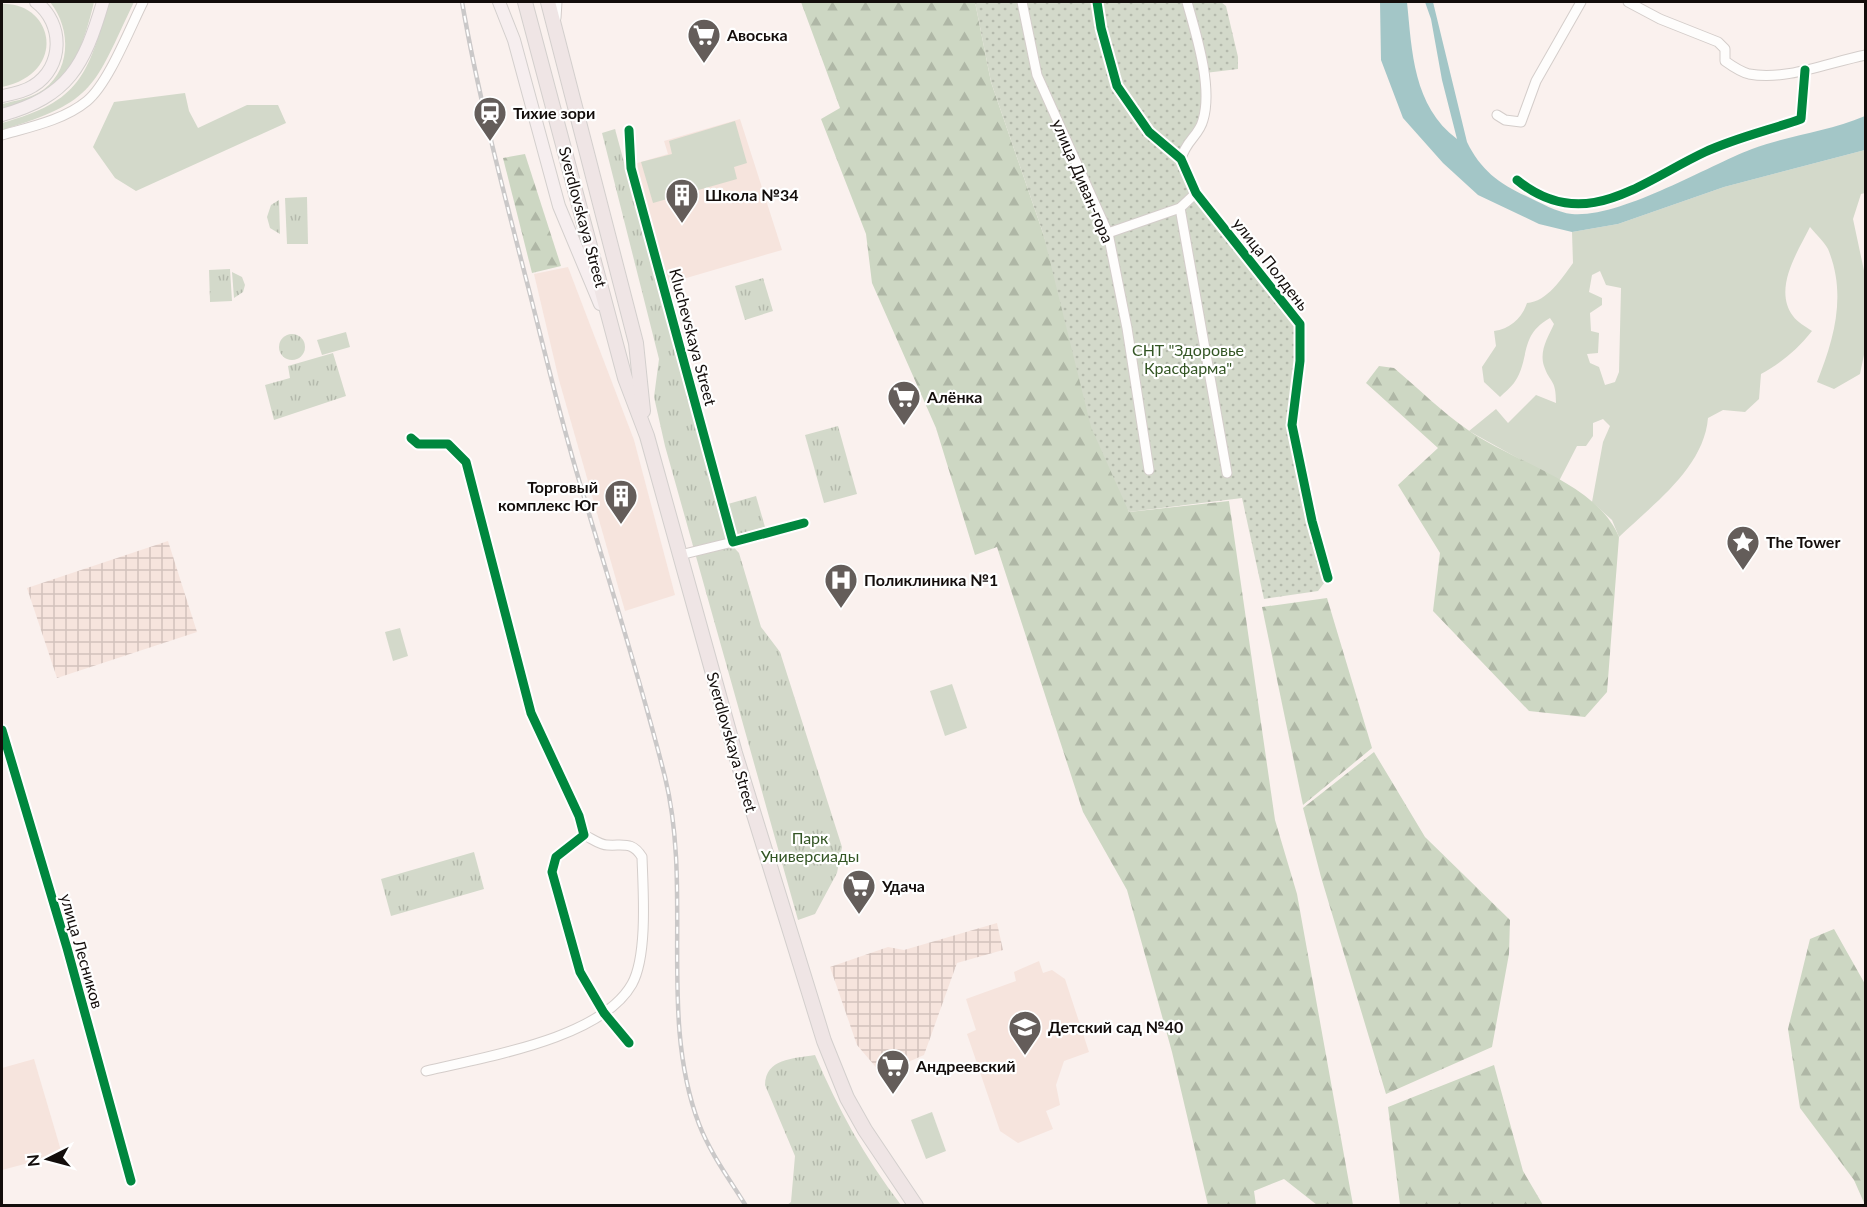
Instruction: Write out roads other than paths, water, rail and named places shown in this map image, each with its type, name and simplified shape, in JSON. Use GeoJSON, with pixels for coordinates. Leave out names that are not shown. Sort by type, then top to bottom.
{"type":"FeatureCollection","features":[{"type":"Feature","properties":{"kind":"highway","name":"Sverdlovskaya Street"},"geometry":{"type":"LineString","coordinates":[[525,2],[625,378],[645,431],[741,774],[824,1041],[847,1098],[860,1122],[916,1206]]}},
{"type":"Feature","properties":{"kind":"highway","name":"Sverdlovskaya Street"},"geometry":{"type":"LineString","coordinates":[[548,2],[636,343],[645,431]]}},
{"type":"Feature","properties":{"kind":"main road"},"geometry":{"type":"LineString","coordinates":[[2,96],[33,86],[45,77],[54,62],[57,31],[48,13],[36,2]]}},
{"type":"Feature","properties":{"kind":"main road"},"geometry":{"type":"LineString","coordinates":[[2,115],[39,102],[58,90],[70,78],[94,32],[103,2]]}},
{"type":"Feature","properties":{"kind":"main road"},"geometry":{"type":"LineString","coordinates":[[499,2],[529,92],[559,206],[615,339]]}},
{"type":"Feature","properties":{"kind":"street"},"geometry":{"type":"LineString","coordinates":[[2,135],[51,120],[88,101],[99,89],[143,2]]}},
{"type":"Feature","properties":{"kind":"street"},"geometry":{"type":"LineString","coordinates":[[555,26],[557,2]]}},
{"type":"Feature","properties":{"kind":"street","name":"улица Диван-гора"},"geometry":{"type":"LineString","coordinates":[[1022,2],[1037,75],[1108,233],[1127,328],[1149,470]]}},
{"type":"Feature","properties":{"kind":"street","name":"улица Полдень"},"geometry":{"type":"LineString","coordinates":[[1097,2],[1101,28],[1117,86],[1149,132],[1180,159],[1196,193],[1300,324],[1300,361],[1292,425],[1312,521],[1328,578]]}},
{"type":"Feature","properties":{"kind":"street"},"geometry":{"type":"LineString","coordinates":[[1180,159],[1185,144],[1197,134],[1204,119],[1205,73],[1187,2]]}},
{"type":"Feature","properties":{"kind":"street"},"geometry":{"type":"LineString","coordinates":[[1497,115],[1505,120],[1521,122],[1536,81],[1581,2]]}},
{"type":"Feature","properties":{"kind":"street"},"geometry":{"type":"LineString","coordinates":[[1628,2],[1660,19],[1718,42],[1725,49],[1725,61],[1747,74],[1764,76],[1805,70],[1866,55]]}},
{"type":"Feature","properties":{"kind":"street"},"geometry":{"type":"LineString","coordinates":[[1517,180],[1533,194],[1556,203],[1566,205],[1605,202],[1707,151],[1802,119],[1805,70]]}},
{"type":"Feature","properties":{"kind":"street","name":"Kluchevskaya Street"},"geometry":{"type":"LineString","coordinates":[[628,130],[631,168],[737,541]]}},
{"type":"Feature","properties":{"kind":"street"},"geometry":{"type":"LineString","coordinates":[[1108,233],[1180,208],[1196,193]]}},
{"type":"Feature","properties":{"kind":"street"},"geometry":{"type":"LineString","coordinates":[[1180,208],[1227,473]]}},
{"type":"Feature","properties":{"kind":"street"},"geometry":{"type":"LineString","coordinates":[[411,438],[418,444],[448,444],[466,462],[531,713],[579,816],[584,834],[604,845],[627,843],[637,848],[642,857],[644,920],[632,984],[604,1013],[576,1029],[542,1043],[426,1071]]}},
{"type":"Feature","properties":{"kind":"street"},"geometry":{"type":"LineString","coordinates":[[680,555],[804,523]]}},
{"type":"Feature","properties":{"kind":"street","name":"улица Лесников"},"geometry":{"type":"LineString","coordinates":[[2,730],[63,937],[130,1181]]}},
{"type":"Feature","properties":{"kind":"street"},"geometry":{"type":"LineString","coordinates":[[584,834],[579,841],[556,857],[552,872],[580,972],[604,1013],[629,1043]]}},
{"type":"Feature","properties":{"kind":"water"},"geometry":{"type":"Polygon","coordinates":[[[1380,2],[1407,2],[1413,58],[1423,94],[1431,111],[1442,126],[1457,139],[1442,80],[1431,19],[1425,2],[1433,2],[1467,142],[1472,152],[1484,168],[1499,181],[1561,212],[1592,213],[1614,208],[1663,190],[1752,149],[1865,116],[1865,150],[1724,187],[1618,224],[1572,232],[1539,224],[1478,195],[1443,163],[1403,118],[1381,60],[1380,2]]]}},
{"type":"Feature","properties":{"kind":"railway"},"geometry":{"type":"LineString","coordinates":[[462,2],[493,148],[558,404],[665,777],[673,820],[680,1040],[687,1083],[699,1124],[714,1156],[746,1206]]}},
{"type":"Feature","properties":{"kind":"place","name":"Авоська"},"geometry":{"type":"Point","coordinates":[704,64]}},
{"type":"Feature","properties":{"kind":"place","name":"Тихие зори"},"geometry":{"type":"Point","coordinates":[490,142]}},
{"type":"Feature","properties":{"kind":"place","name":"Школа №34"},"geometry":{"type":"Point","coordinates":[682,224]}},
{"type":"Feature","properties":{"kind":"place","name":"Алёнка"},"geometry":{"type":"Point","coordinates":[904,426]}},
{"type":"Feature","properties":{"kind":"place","name":"Торговый комплекс Юг"},"geometry":{"type":"Point","coordinates":[621,525]}},
{"type":"Feature","properties":{"kind":"place","name":"The Tower"},"geometry":{"type":"Point","coordinates":[1743,571]}},
{"type":"Feature","properties":{"kind":"place","name":"Поликлиника №1"},"geometry":{"type":"Point","coordinates":[841,609]}},
{"type":"Feature","properties":{"kind":"place","name":"Удача"},"geometry":{"type":"Point","coordinates":[859,915]}},
{"type":"Feature","properties":{"kind":"place","name":"Детский сад №40"},"geometry":{"type":"Point","coordinates":[1025,1056]}},
{"type":"Feature","properties":{"kind":"place","name":"Андреевский"},"geometry":{"type":"Point","coordinates":[893,1095]}},
{"type":"Feature","properties":{"kind":"park label","name":"СНТ \"Здоровье Красфарма\""},"geometry":{"type":"Point","coordinates":[1188,359]}},
{"type":"Feature","properties":{"kind":"park label","name":"Парк Универсиады"},"geometry":{"type":"Point","coordinates":[810,847]}}]}
